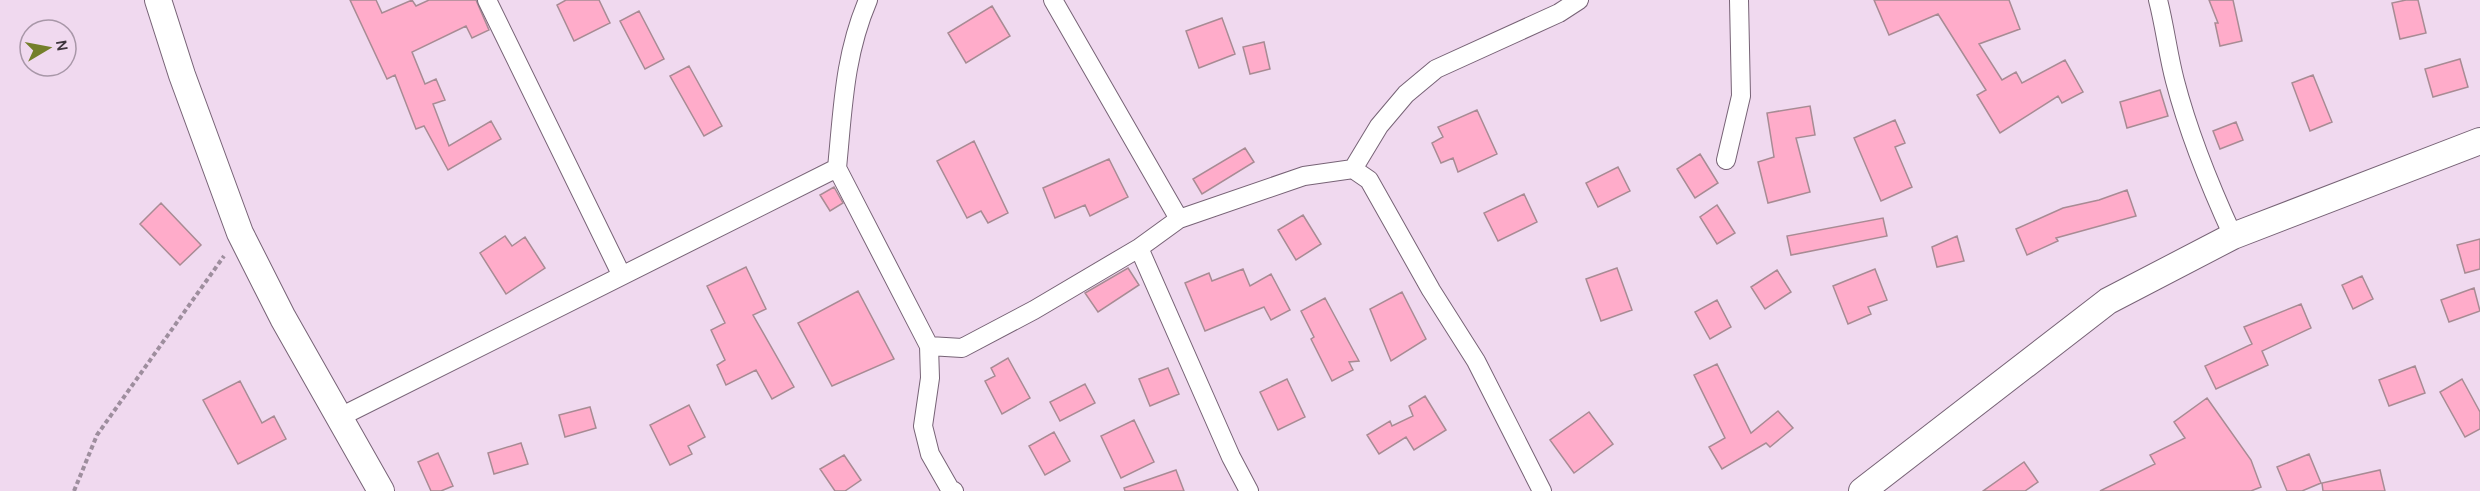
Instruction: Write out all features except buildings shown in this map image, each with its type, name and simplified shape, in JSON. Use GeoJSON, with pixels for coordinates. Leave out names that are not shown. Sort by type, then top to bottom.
{"type":"FeatureCollection","features":[{"type":"Feature","properties":{"kind":"street"},"geometry":{"type":"LineString","coordinates":[[158,0],[182,75],[240,233],[283,318],[381,491]]}},
{"type":"Feature","properties":{"kind":"street"},"geometry":{"type":"LineString","coordinates":[[487,0],[621,274]]}},
{"type":"Feature","properties":{"kind":"street"},"geometry":{"type":"LineString","coordinates":[[868,0],[859,22],[846,69],[837,168],[929,346],[930,378],[923,426],[930,454],[950,489],[954,491]]}},
{"type":"Feature","properties":{"kind":"street"},"geometry":{"type":"LineString","coordinates":[[1053,0],[1179,219]]}},
{"type":"Feature","properties":{"kind":"street"},"geometry":{"type":"LineString","coordinates":[[1353,169],[1379,126],[1406,94],[1436,69],[1559,14],[1579,0]]}},
{"type":"Feature","properties":{"kind":"street"},"geometry":{"type":"LineString","coordinates":[[1726,160],[1741,96],[1739,0]]}},
{"type":"Feature","properties":{"kind":"street"},"geometry":{"type":"LineString","coordinates":[[2159,1],[2174,79],[2189,128],[2205,175],[2233,236]]}},
{"type":"Feature","properties":{"kind":"street"},"geometry":{"type":"LineString","coordinates":[[1862,491],[2108,301],[2233,236],[2480,141]]}},
{"type":"Feature","properties":{"kind":"street"},"geometry":{"type":"LineString","coordinates":[[340,417],[621,274],[837,168]]}},
{"type":"Feature","properties":{"kind":"street"},"geometry":{"type":"LineString","coordinates":[[929,346],[962,348],[1034,310],[1139,248],[1179,219],[1304,176],[1353,169],[1369,180],[1431,290],[1476,361],[1542,491]]}},
{"type":"Feature","properties":{"kind":"street"},"geometry":{"type":"LineString","coordinates":[[1139,248],[1231,457],[1249,491]]}},
{"type":"Feature","properties":{"kind":"path"},"geometry":{"type":"LineString","coordinates":[[74,491],[98,435],[240,233]]}}]}
